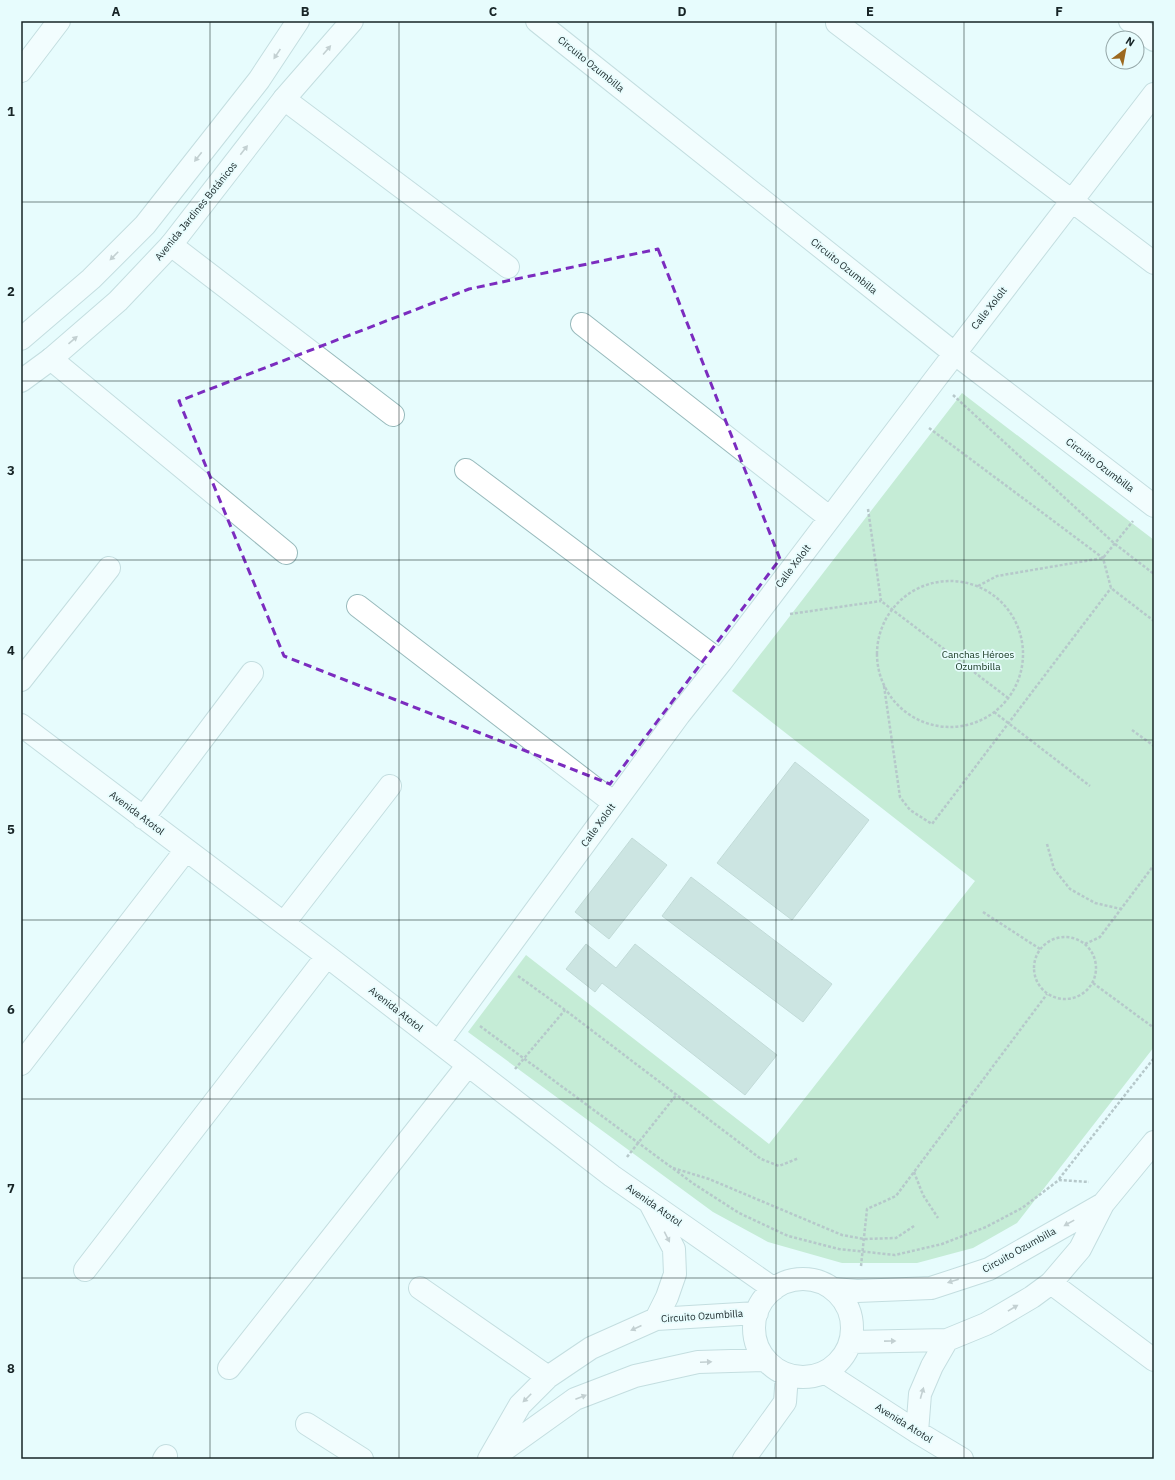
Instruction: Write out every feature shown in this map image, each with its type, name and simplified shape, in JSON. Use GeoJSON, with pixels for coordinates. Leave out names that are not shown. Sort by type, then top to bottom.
{"type":"FeatureCollection","features":[{"type":"Feature","properties":{"kind":"street"},"geometry":{"type":"LineString","coordinates":[[21,71],[59,21]]}},
{"type":"Feature","properties":{"kind":"street"},"geometry":{"type":"LineString","coordinates":[[21,339],[91,279],[145,225],[260,80],[298,21]]}},
{"type":"Feature","properties":{"kind":"street","name":"Avenida Jardines Botánicos"},"geometry":{"type":"LineString","coordinates":[[21,381],[51,359],[118,301],[171,245],[284,99],[352,21]]}},
{"type":"Feature","properties":{"kind":"street","name":"Circuito Ozumbilla"},"geometry":{"type":"LineString","coordinates":[[537,21],[954,354],[1151,504]]}},
{"type":"Feature","properties":{"kind":"street"},"geometry":{"type":"LineString","coordinates":[[1130,21],[1154,40]]}},
{"type":"Feature","properties":{"kind":"street"},"geometry":{"type":"LineString","coordinates":[[837,23],[1154,263]]}},
{"type":"Feature","properties":{"kind":"street","name":"Calle Xololt"},"geometry":{"type":"LineString","coordinates":[[439,1042],[614,803],[909,413],[1154,94]]}},
{"type":"Feature","properties":{"kind":"street"},"geometry":{"type":"LineString","coordinates":[[284,99],[508,267]]}},
{"type":"Feature","properties":{"kind":"street"},"geometry":{"type":"LineString","coordinates":[[171,245],[393,415]]}},
{"type":"Feature","properties":{"kind":"street"},"geometry":{"type":"LineString","coordinates":[[582,324],[830,518]]}},
{"type":"Feature","properties":{"kind":"street"},"geometry":{"type":"LineString","coordinates":[[51,359],[286,552]]}},
{"type":"Feature","properties":{"kind":"street"},"geometry":{"type":"LineString","coordinates":[[466,470],[721,662]]}},
{"type":"Feature","properties":{"kind":"street"},"geometry":{"type":"LineString","coordinates":[[21,680],[109,568]]}},
{"type":"Feature","properties":{"kind":"street"},"geometry":{"type":"LineString","coordinates":[[358,606],[614,803]]}},
{"type":"Feature","properties":{"kind":"street"},"geometry":{"type":"LineString","coordinates":[[143,818],[252,673]]}},
{"type":"Feature","properties":{"kind":"street","name":"Avenida Atotol"},"geometry":{"type":"LineString","coordinates":[[23,731],[284,923],[612,1176],[774,1289]]}},
{"type":"Feature","properties":{"kind":"street"},"geometry":{"type":"LineString","coordinates":[[284,923],[390,786]]}},
{"type":"Feature","properties":{"kind":"street"},"geometry":{"type":"LineString","coordinates":[[21,1064],[186,850]]}},
{"type":"Feature","properties":{"kind":"street"},"geometry":{"type":"LineString","coordinates":[[85,1270],[327,956]]}},
{"type":"Feature","properties":{"kind":"street"},"geometry":{"type":"LineString","coordinates":[[229,1368],[468,1065]]}},
{"type":"Feature","properties":{"kind":"street","name":"Circuito Ozumbilla"},"geometry":{"type":"LineString","coordinates":[[851,1342],[947,1340],[986,1324],[1032,1297],[1051,1283],[1080,1249],[1103,1204],[1154,1142]]}},
{"type":"Feature","properties":{"kind":"street"},"geometry":{"type":"LineString","coordinates":[[650,1202],[674,1249],[675,1274],[667,1297],[656,1319]]}},
{"type":"Feature","properties":{"kind":"street","name":"Circuito Ozumbilla"},"geometry":{"type":"LineString","coordinates":[[834,1289],[857,1290],[931,1288],[989,1269],[1103,1204]]}},
{"type":"Feature","properties":{"kind":"street"},"geometry":{"type":"LineString","coordinates":[[793,1280],[815,1280],[834,1289],[851,1313],[851,1342],[842,1360],[826,1373],[806,1378],[787,1375],[775,1369],[766,1360],[755,1337],[756,1313],[763,1300],[774,1289],[793,1280]]}},
{"type":"Feature","properties":{"kind":"street"},"geometry":{"type":"LineString","coordinates":[[1051,1283],[1154,1360]]}},
{"type":"Feature","properties":{"kind":"street"},"geometry":{"type":"LineString","coordinates":[[420,1288],[548,1377]]}},
{"type":"Feature","properties":{"kind":"street","name":"Circuito Ozumbilla"},"geometry":{"type":"LineString","coordinates":[[490,1459],[520,1405],[548,1377],[591,1348],[656,1319],[756,1313]]}},
{"type":"Feature","properties":{"kind":"street"},"geometry":{"type":"LineString","coordinates":[[917,1432],[920,1394],[932,1366],[947,1340]]}},
{"type":"Feature","properties":{"kind":"street","name":"Circuito Ozumbilla"},"geometry":{"type":"LineString","coordinates":[[490,1459],[575,1399],[635,1376],[698,1362],[766,1360]]}},
{"type":"Feature","properties":{"kind":"street","name":"Avenida Atotol"},"geometry":{"type":"LineString","coordinates":[[826,1373],[917,1432],[962,1459]]}},
{"type":"Feature","properties":{"kind":"street"},"geometry":{"type":"LineString","coordinates":[[744,1459],[785,1402],[787,1375]]}},
{"type":"Feature","properties":{"kind":"street"},"geometry":{"type":"LineString","coordinates":[[307,1424],[362,1459]]}},
{"type":"Feature","properties":{"kind":"path"},"geometry":{"type":"LineString","coordinates":[[936,378],[1115,544],[1154,574]]}},
{"type":"Feature","properties":{"kind":"path"},"geometry":{"type":"LineString","coordinates":[[909,413],[1103,558],[1111,588],[1154,620]]}},
{"type":"Feature","properties":{"kind":"path"},"geometry":{"type":"LineString","coordinates":[[864,473],[881,601],[1008,698]]}},
{"type":"Feature","properties":{"kind":"path"},"geometry":{"type":"LineString","coordinates":[[977,586],[997,576],[1103,558],[1151,504]]}},
{"type":"Feature","properties":{"kind":"path"},"geometry":{"type":"LineString","coordinates":[[884,686],[899,706],[917,720],[939,727],[962,727],[984,720],[1003,706],[1016,687],[1023,666],[1023,643],[1014,619],[998,600],[977,586],[953,581],[928,584],[905,596],[888,614],[879,637],[877,662],[884,686],[900,797],[910,810],[932,824],[1111,588]]}},
{"type":"Feature","properties":{"kind":"path"},"geometry":{"type":"LineString","coordinates":[[753,619],[881,601]]}},
{"type":"Feature","properties":{"kind":"path"},"geometry":{"type":"LineString","coordinates":[[994,712],[1090,786]]}},
{"type":"Feature","properties":{"kind":"path"},"geometry":{"type":"LineString","coordinates":[[1132,730],[1154,746]]}},
{"type":"Feature","properties":{"kind":"path"},"geometry":{"type":"LineString","coordinates":[[1047,844],[1054,869],[1070,889],[1095,903],[1121,909]]}},
{"type":"Feature","properties":{"kind":"path"},"geometry":{"type":"LineString","coordinates":[[1085,944],[1100,936],[1154,865]]}},
{"type":"Feature","properties":{"kind":"path"},"geometry":{"type":"LineString","coordinates":[[982,912],[1040,949]]}},
{"type":"Feature","properties":{"kind":"path"},"geometry":{"type":"LineString","coordinates":[[1057,938],[1076,939],[1085,944],[1092,952],[1096,962],[1096,972],[1093,983],[1078,997],[1067,999],[1057,998],[1047,994],[1035,977],[1034,967],[1036,957],[1040,949],[1048,942],[1057,938]]}},
{"type":"Feature","properties":{"kind":"path"},"geometry":{"type":"LineString","coordinates":[[498,961],[677,1094],[761,1159],[779,1166],[799,1158]]}},
{"type":"Feature","properties":{"kind":"path"},"geometry":{"type":"LineString","coordinates":[[1093,983],[1154,1028]]}},
{"type":"Feature","properties":{"kind":"path"},"geometry":{"type":"LineString","coordinates":[[857,1290],[863,1252],[867,1209],[896,1196],[1047,994]]}},
{"type":"Feature","properties":{"kind":"path"},"geometry":{"type":"LineString","coordinates":[[500,1089],[565,1010]]}},
{"type":"Feature","properties":{"kind":"path"},"geometry":{"type":"LineString","coordinates":[[460,1012],[670,1167],[739,1213],[788,1236],[839,1249],[895,1255],[942,1244],[986,1227],[1022,1208],[1059,1180],[1154,1058]]}},
{"type":"Feature","properties":{"kind":"path"},"geometry":{"type":"LineString","coordinates":[[612,1176],[677,1094]]}},
{"type":"Feature","properties":{"kind":"path"},"geometry":{"type":"LineString","coordinates":[[670,1167],[709,1179],[842,1235],[864,1239],[896,1238],[914,1226]]}},
{"type":"Feature","properties":{"kind":"path"},"geometry":{"type":"LineString","coordinates":[[914,1172],[923,1196],[938,1218]]}},
{"type":"Feature","properties":{"kind":"path"},"geometry":{"type":"LineString","coordinates":[[1059,1180],[1120,1184]]}},
{"type":"Feature","properties":{"kind":"highlighted area"},"geometry":{"type":"Polygon","coordinates":[[[658,249],[780,559],[610,784],[284,656],[179,401],[469,289],[658,249]]]}},
{"type":"Feature","properties":{"kind":"green space","name":"Canchas Héroes Ozumbilla"},"geometry":{"type":"Polygon","coordinates":[[[962,393],[1154,540],[1154,1047],[1017,1223],[973,1248],[917,1263],[842,1263],[768,1242],[713,1212],[468,1032],[526,955],[769,1144],[975,881],[732,691],[962,393]]]}},
{"type":"Feature","properties":{"kind":"building"},"geometry":{"type":"Polygon","coordinates":[[[795,762],[869,820],[792,920],[717,863],[795,762]]]}},
{"type":"Feature","properties":{"kind":"building"},"geometry":{"type":"Polygon","coordinates":[[[632,838],[667,865],[609,939],[575,912],[632,838]]]}},
{"type":"Feature","properties":{"kind":"building"},"geometry":{"type":"Polygon","coordinates":[[[691,877],[832,984],[803,1022],[662,916],[691,877]]]}},
{"type":"Feature","properties":{"kind":"building"},"geometry":{"type":"Polygon","coordinates":[[[586,944],[616,968],[635,944],[777,1055],[745,1095],[602,983],[595,992],[566,969],[586,944]]]}}]}
